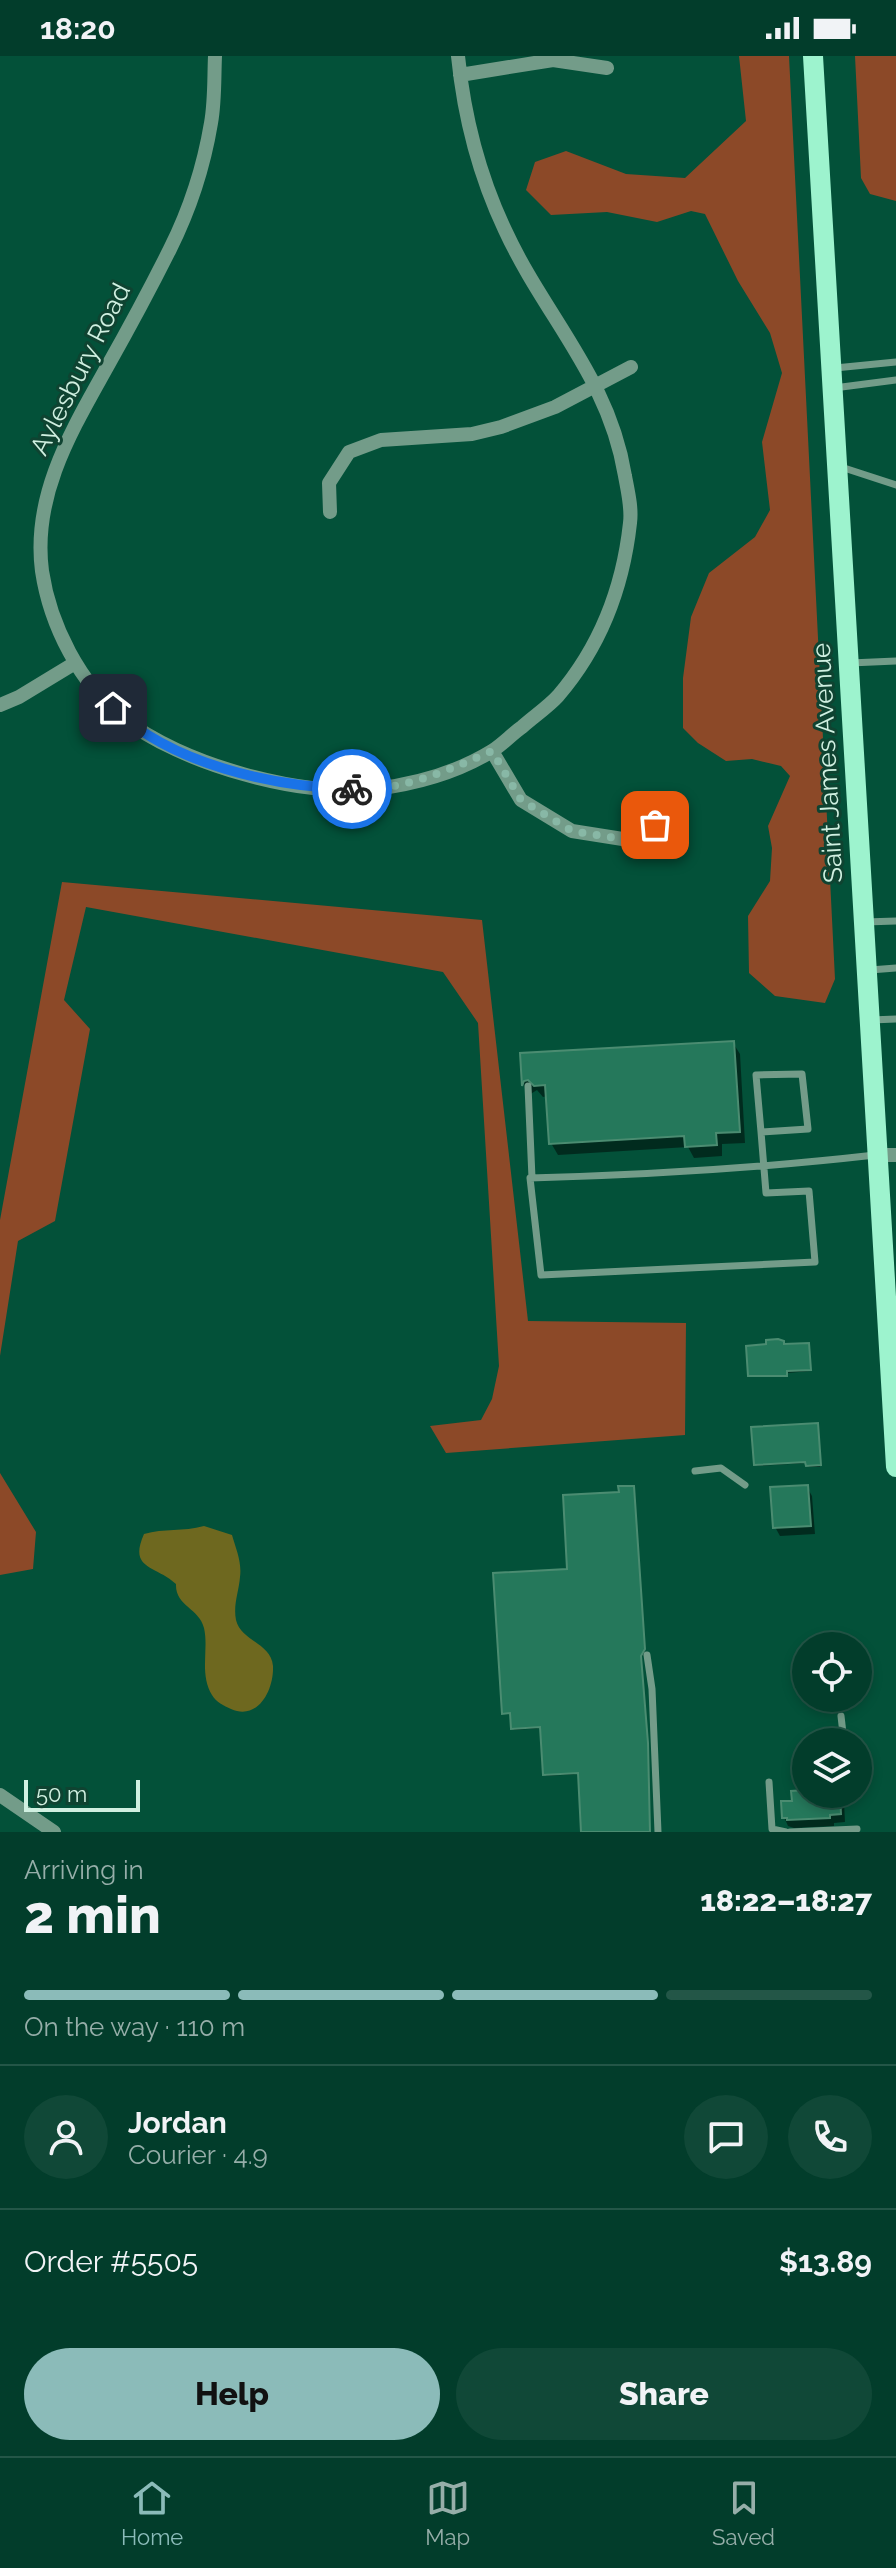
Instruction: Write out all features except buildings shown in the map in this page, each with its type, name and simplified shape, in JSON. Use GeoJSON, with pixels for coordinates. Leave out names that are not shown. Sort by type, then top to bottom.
{"type":"FeatureCollection","features":[{"type":"Feature","properties":{"kind":"main road","name":"Saint James Avenue"},"geometry":{"type":"LineString","coordinates":[[813,56],[868,1020],[886,1155],[896,1467]]}},
{"type":"Feature","properties":{"kind":"street","name":"Aylesbury Road"},"geometry":{"type":"LineString","coordinates":[[215,56],[211,121],[196,183],[177,232],[71,431],[54,469],[44,501],[42,570],[52,611],[75,663],[100,697],[125,720],[166,744],[210,764],[304,788],[372,790],[434,777],[492,751],[557,697],[601,634],[624,568],[632,515],[612,422],[597,385],[505,232],[481,173],[469,127],[458,56]]}},
{"type":"Feature","properties":{"kind":"street"},"geometry":{"type":"LineString","coordinates":[[460,75],[553,60],[607,68]]}},
{"type":"Feature","properties":{"kind":"street"},"geometry":{"type":"LineString","coordinates":[[330,512],[329,483],[349,452],[381,440],[472,434],[501,427],[555,407],[631,367]]}},
{"type":"Feature","properties":{"kind":"street"},"geometry":{"type":"LineString","coordinates":[[0,705],[75,663]]}},
{"type":"Feature","properties":{"kind":"street"},"geometry":{"type":"LineString","coordinates":[[492,751],[521,800],[572,831],[629,840],[655,825]]}},
{"type":"Feature","properties":{"kind":"street"},"geometry":{"type":"LineString","coordinates":[[0,1795],[54,1832]]}},
{"type":"Feature","properties":{"kind":"lane"},"geometry":{"type":"LineString","coordinates":[[832,378],[896,362]]}},
{"type":"Feature","properties":{"kind":"lane"},"geometry":{"type":"LineString","coordinates":[[832,378],[896,380]]}},
{"type":"Feature","properties":{"kind":"lane"},"geometry":{"type":"LineString","coordinates":[[836,466],[896,485]]}},
{"type":"Feature","properties":{"kind":"lane"},"geometry":{"type":"LineString","coordinates":[[848,664],[896,661]]}},
{"type":"Feature","properties":{"kind":"lane"},"geometry":{"type":"LineString","coordinates":[[862,922],[896,921]]}},
{"type":"Feature","properties":{"kind":"lane"},"geometry":{"type":"LineString","coordinates":[[865,970],[896,968]]}},
{"type":"Feature","properties":{"kind":"lane"},"geometry":{"type":"LineString","coordinates":[[868,1020],[896,1019]]}},
{"type":"Feature","properties":{"kind":"lane"},"geometry":{"type":"LineString","coordinates":[[528,1086],[530,1178],[541,1275],[815,1262],[809,1191],[766,1193],[756,1075],[802,1074],[808,1129],[761,1132]]}},
{"type":"Feature","properties":{"kind":"lane"},"geometry":{"type":"LineString","coordinates":[[532,1178],[886,1155]]}},
{"type":"Feature","properties":{"kind":"lane"},"geometry":{"type":"LineString","coordinates":[[695,1471],[721,1468],[745,1485]]}},
{"type":"Feature","properties":{"kind":"lane"},"geometry":{"type":"LineString","coordinates":[[647,1655],[652,1689],[658,1832]]}},
{"type":"Feature","properties":{"kind":"lane"},"geometry":{"type":"LineString","coordinates":[[841,1716],[842,1728]]}},
{"type":"Feature","properties":{"kind":"lane"},"geometry":{"type":"LineString","coordinates":[[769,1782],[772,1829],[788,1832],[857,1829]]}},
{"type":"Feature","properties":{"kind":"shaded area"},"geometry":{"type":"Polygon","coordinates":[[[739,56],[789,56],[835,979],[825,1003],[775,996],[749,973],[748,916],[770,881],[772,848],[768,826],[790,776],[781,766],[752,759],[726,761],[698,743],[683,728],[683,678],[691,617],[709,573],[755,537],[770,510],[762,442],[782,373],[770,333],[738,281],[705,214],[691,211],[657,222],[607,212],[551,215],[526,190],[535,162],[566,151],[626,174],[685,178],[746,121],[739,56]]]}},
{"type":"Feature","properties":{"kind":"shaded area"},"geometry":{"type":"Polygon","coordinates":[[[855,56],[896,56],[896,201],[870,194],[861,178],[855,56]]]}},
{"type":"Feature","properties":{"kind":"shaded area"},"geometry":{"type":"Polygon","coordinates":[[[62,882],[482,920],[528,1321],[686,1323],[685,1435],[446,1453],[430,1426],[481,1420],[492,1399],[499,1366],[478,1023],[443,972],[86,907],[64,1000],[90,1029],[55,1221],[18,1241],[0,1356],[0,1220],[62,882]]]}},
{"type":"Feature","properties":{"kind":"shaded area"},"geometry":{"type":"Polygon","coordinates":[[[0,1473],[36,1532],[33,1569],[0,1575],[0,1473]]]}},
{"type":"Feature","properties":{"kind":"shaded area"},"geometry":{"type":"Polygon","coordinates":[[[204,1526],[232,1535],[240,1566],[236,1620],[244,1633],[267,1652],[273,1666],[267,1693],[249,1711],[231,1709],[214,1697],[206,1678],[205,1636],[201,1621],[179,1597],[176,1584],[146,1565],[139,1554],[144,1534],[204,1526]]]}},
{"type":"Feature","properties":{"kind":"way so far"},"geometry":{"type":"LineString","coordinates":[[352,789],[372,790],[434,777],[492,751],[521,800],[572,831],[629,840],[655,825]]}},
{"type":"Feature","properties":{"kind":"route"},"geometry":{"type":"LineString","coordinates":[[113,708],[125,720],[166,744],[210,764],[304,788],[352,789]]}}]}
